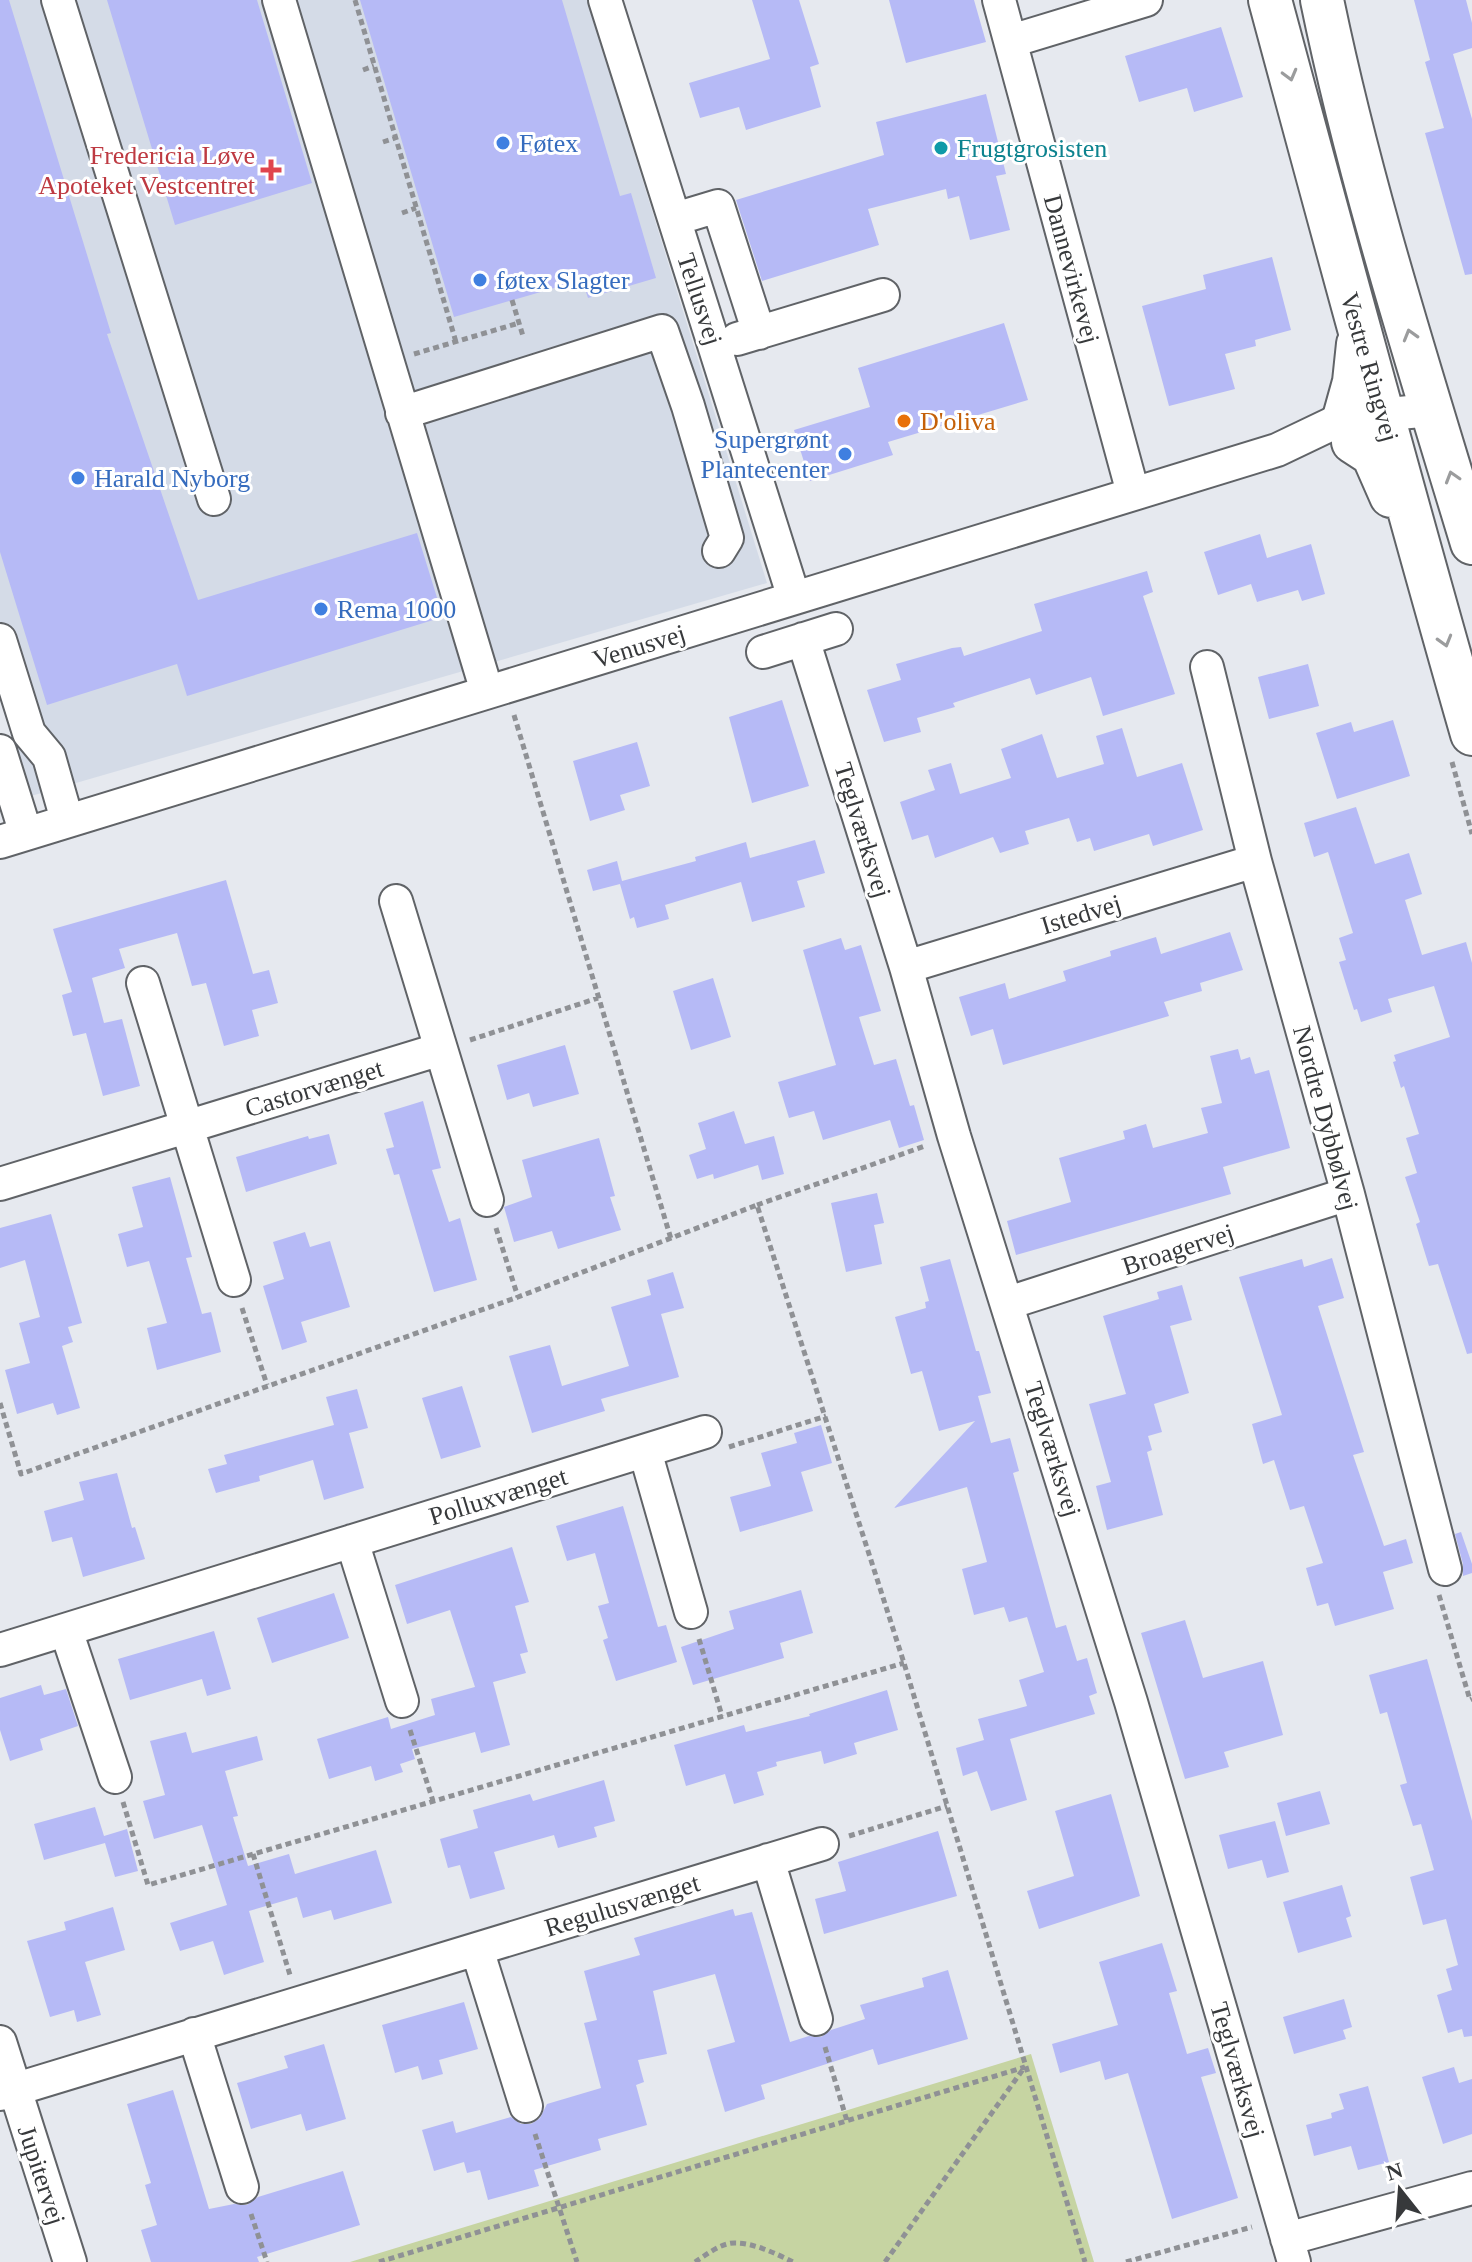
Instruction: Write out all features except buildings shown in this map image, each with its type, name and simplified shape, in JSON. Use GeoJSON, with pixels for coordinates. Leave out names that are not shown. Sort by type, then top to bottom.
{"type":"FeatureCollection","features":[{"type":"Feature","properties":{"kind":"main road","name":"Vestre Ringvej"},"geometry":{"type":"LineString","coordinates":[[1270,0],[1360,330],[1354,382],[1361,425]]}},
{"type":"Feature","properties":{"kind":"main road","name":"Vestre Ringvej"},"geometry":{"type":"LineString","coordinates":[[1321,0],[1380,232],[1472,543]]}},
{"type":"Feature","properties":{"kind":"main road"},"geometry":{"type":"LineString","coordinates":[[1361,425],[1423,566],[1472,734]]}},
{"type":"Feature","properties":{"kind":"street"},"geometry":{"type":"LineString","coordinates":[[58,0],[214,499]]}},
{"type":"Feature","properties":{"kind":"street"},"geometry":{"type":"LineString","coordinates":[[279,0],[402,413],[448,557],[496,689]]}},
{"type":"Feature","properties":{"kind":"street","name":"Tellusvej"},"geometry":{"type":"LineString","coordinates":[[605,0],[794,598]]}},
{"type":"Feature","properties":{"kind":"street","name":"Dannevirkevej"},"geometry":{"type":"LineString","coordinates":[[999,0],[1133,493]]}},
{"type":"Feature","properties":{"kind":"street"},"geometry":{"type":"LineString","coordinates":[[1011,41],[1146,0]]}},
{"type":"Feature","properties":{"kind":"street"},"geometry":{"type":"LineString","coordinates":[[675,219],[718,206],[759,333]]}},
{"type":"Feature","properties":{"kind":"street"},"geometry":{"type":"LineString","coordinates":[[715,346],[883,295]]}},
{"type":"Feature","properties":{"kind":"street"},"geometry":{"type":"LineString","coordinates":[[402,413],[662,331],[727,538],[719,551]]}},
{"type":"Feature","properties":{"kind":"street","name":"Venusvej"},"geometry":{"type":"LineString","coordinates":[[13,838],[1133,493],[1277,450],[1328,442],[1361,425],[1432,410]]}},
{"type":"Feature","properties":{"kind":"street"},"geometry":{"type":"LineString","coordinates":[[763,652],[836,629]]}},
{"type":"Feature","properties":{"kind":"street","name":"Teglværksvej"},"geometry":{"type":"LineString","coordinates":[[803,639],[1126,1687],[1288,2240]]}},
{"type":"Feature","properties":{"kind":"street"},"geometry":{"type":"LineString","coordinates":[[0,640],[29,733],[49,757],[67,820]]}},
{"type":"Feature","properties":{"kind":"street","name":"Nordre Dybbølvej"},"geometry":{"type":"LineString","coordinates":[[1207,667],[1255,861],[1348,1194],[1445,1569]]}},
{"type":"Feature","properties":{"kind":"street"},"geometry":{"type":"LineString","coordinates":[[0,751],[13,838]]}},
{"type":"Feature","properties":{"kind":"street","name":"Istedvej"},"geometry":{"type":"LineString","coordinates":[[906,967],[1255,861]]}},
{"type":"Feature","properties":{"kind":"street"},"geometry":{"type":"LineString","coordinates":[[396,901],[487,1200]]}},
{"type":"Feature","properties":{"kind":"street"},"geometry":{"type":"LineString","coordinates":[[143,983],[234,1280]]}},
{"type":"Feature","properties":{"kind":"street","name":"Castorvænget"},"geometry":{"type":"LineString","coordinates":[[0,1184],[441,1049]]}},
{"type":"Feature","properties":{"kind":"street","name":"Broagervej"},"geometry":{"type":"LineString","coordinates":[[1008,1303],[1348,1194]]}},
{"type":"Feature","properties":{"kind":"street","name":"Polluxvænget"},"geometry":{"type":"LineString","coordinates":[[0,1650],[705,1432]]}},
{"type":"Feature","properties":{"kind":"street"},"geometry":{"type":"LineString","coordinates":[[645,1451],[691,1612]]}},
{"type":"Feature","properties":{"kind":"street"},"geometry":{"type":"LineString","coordinates":[[352,1541],[402,1701]]}},
{"type":"Feature","properties":{"kind":"street"},"geometry":{"type":"LineString","coordinates":[[66,1630],[115,1777]]}},
{"type":"Feature","properties":{"kind":"street","name":"Regulusvænget"},"geometry":{"type":"LineString","coordinates":[[7,2091],[822,1844]]}},
{"type":"Feature","properties":{"kind":"street"},"geometry":{"type":"LineString","coordinates":[[768,1860],[816,2019]]}},
{"type":"Feature","properties":{"kind":"street"},"geometry":{"type":"LineString","coordinates":[[477,1949],[526,2106]]}},
{"type":"Feature","properties":{"kind":"street"},"geometry":{"type":"LineString","coordinates":[[194,2034],[242,2187]]}},
{"type":"Feature","properties":{"kind":"street","name":"Jupitervej"},"geometry":{"type":"LineString","coordinates":[[0,2042],[7,2091],[70,2262]]}},
{"type":"Feature","properties":{"kind":"street"},"geometry":{"type":"LineString","coordinates":[[1288,2240],[1472,2188]]}},
{"type":"Feature","properties":{"kind":"path"},"geometry":{"type":"LineString","coordinates":[[355,0],[456,342]]}},
{"type":"Feature","properties":{"kind":"path"},"geometry":{"type":"LineString","coordinates":[[363,70],[374,66]]}},
{"type":"Feature","properties":{"kind":"path"},"geometry":{"type":"LineString","coordinates":[[383,142],[395,138]]}},
{"type":"Feature","properties":{"kind":"path"},"geometry":{"type":"LineString","coordinates":[[402,213],[416,208]]}},
{"type":"Feature","properties":{"kind":"path"},"geometry":{"type":"LineString","coordinates":[[428,283],[437,280]]}},
{"type":"Feature","properties":{"kind":"path"},"geometry":{"type":"LineString","coordinates":[[512,300],[523,336]]}},
{"type":"Feature","properties":{"kind":"path"},"geometry":{"type":"LineString","coordinates":[[386,361],[519,323]]}},
{"type":"Feature","properties":{"kind":"path"},"geometry":{"type":"LineString","coordinates":[[496,689],[598,998],[671,1239]]}},
{"type":"Feature","properties":{"kind":"path"},"geometry":{"type":"LineString","coordinates":[[441,1049],[598,998]]}},
{"type":"Feature","properties":{"kind":"path"},"geometry":{"type":"LineString","coordinates":[[757,1205],[954,1136]]}},
{"type":"Feature","properties":{"kind":"path"},"geometry":{"type":"LineString","coordinates":[[487,1200],[518,1297]]}},
{"type":"Feature","properties":{"kind":"path"},"geometry":{"type":"LineString","coordinates":[[234,1280],[267,1385]]}},
{"type":"Feature","properties":{"kind":"path"},"geometry":{"type":"LineString","coordinates":[[705,1432],[720,1450],[826,1416]]}},
{"type":"Feature","properties":{"kind":"path"},"geometry":{"type":"LineString","coordinates":[[1445,1569],[1432,1572],[1472,1699]]}},
{"type":"Feature","properties":{"kind":"path"},"geometry":{"type":"LineString","coordinates":[[691,1612],[722,1716]]}},
{"type":"Feature","properties":{"kind":"path"},"geometry":{"type":"LineString","coordinates":[[115,1777],[148,1885],[904,1663]]}},
{"type":"Feature","properties":{"kind":"path"},"geometry":{"type":"LineString","coordinates":[[402,1701],[433,1801]]}},
{"type":"Feature","properties":{"kind":"path"},"geometry":{"type":"LineString","coordinates":[[822,1844],[947,1806]]}},
{"type":"Feature","properties":{"kind":"path"},"geometry":{"type":"LineString","coordinates":[[253,1854],[299,2003]]}},
{"type":"Feature","properties":{"kind":"path"},"geometry":{"type":"LineString","coordinates":[[816,2019],[847,2121]]}},
{"type":"Feature","properties":{"kind":"path"},"geometry":{"type":"LineString","coordinates":[[379,2262],[1025,2067],[885,2262]]}},
{"type":"Feature","properties":{"kind":"path"},"geometry":{"type":"LineString","coordinates":[[526,2106],[577,2262]]}},
{"type":"Feature","properties":{"kind":"path"},"geometry":{"type":"LineString","coordinates":[[242,2187],[267,2262]]}},
{"type":"Feature","properties":{"kind":"path"},"geometry":{"type":"LineString","coordinates":[[1126,2262],[1288,2240]]}},
{"type":"Feature","properties":{"kind":"path"},"geometry":{"type":"LineString","coordinates":[[695,2262],[736,2242],[775,2253],[793,2262]]}},
{"type":"Feature","properties":{"kind":"shaded area"},"geometry":{"type":"Polygon","coordinates":[[[0,0],[587,0],[767,583],[31,796],[0,699],[0,0]]]}},
{"type":"Feature","properties":{"kind":"green space"},"geometry":{"type":"Polygon","coordinates":[[[1031,2054],[1094,2262],[350,2262],[1031,2054]]]}},
{"type":"Feature","properties":{"kind":"place","name":"Føtex"},"geometry":{"type":"Point","coordinates":[503,143]}},
{"type":"Feature","properties":{"kind":"place","name":"Frugtgrosisten"},"geometry":{"type":"Point","coordinates":[941,148]}},
{"type":"Feature","properties":{"kind":"place","name":"Fredericia Løve Apoteket Vestcentret"},"geometry":{"type":"Point","coordinates":[271,170]}},
{"type":"Feature","properties":{"kind":"place","name":"føtex Slagter"},"geometry":{"type":"Point","coordinates":[480,280]}},
{"type":"Feature","properties":{"kind":"place","name":"D'oliva"},"geometry":{"type":"Point","coordinates":[904,421]}},
{"type":"Feature","properties":{"kind":"place","name":"Supergrønt Plantecenter"},"geometry":{"type":"Point","coordinates":[845,454]}},
{"type":"Feature","properties":{"kind":"place","name":"Harald Nyborg"},"geometry":{"type":"Point","coordinates":[78,478]}},
{"type":"Feature","properties":{"kind":"place","name":"Rema 1000"},"geometry":{"type":"Point","coordinates":[321,609]}}]}
